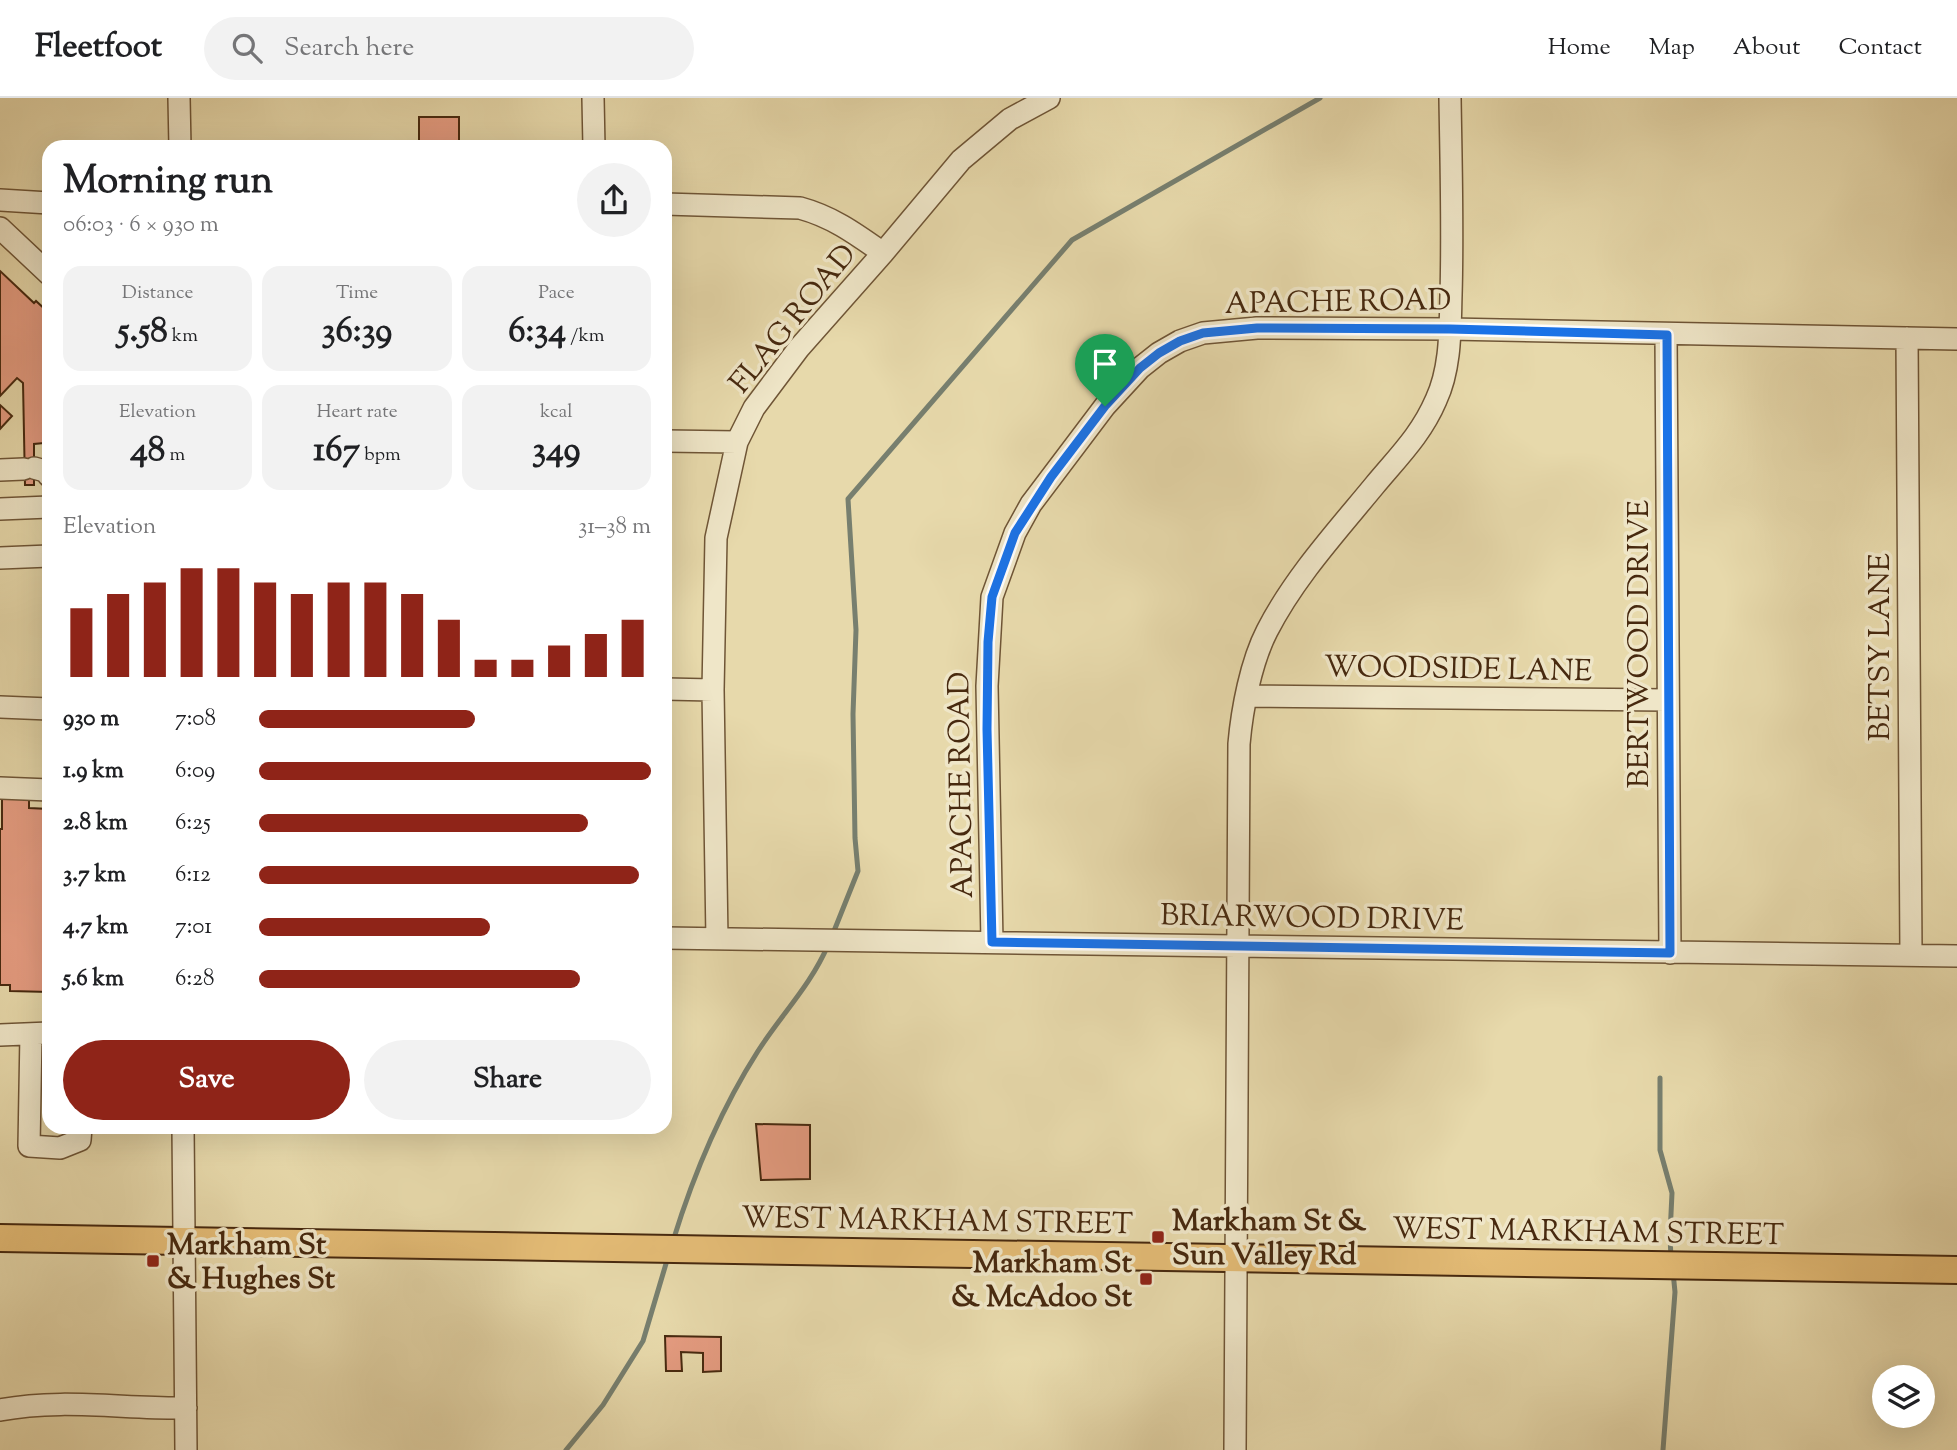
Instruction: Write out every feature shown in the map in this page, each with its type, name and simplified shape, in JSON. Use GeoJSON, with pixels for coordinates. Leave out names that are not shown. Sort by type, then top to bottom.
{"type":"FeatureCollection","features":[{"type":"Feature","properties":{"kind":"main road","name":"WEST MARKHAM STREET"},"geometry":{"type":"LineString","coordinates":[[0,1238],[1957,1270]]}},
{"type":"Feature","properties":{"kind":"street"},"geometry":{"type":"LineString","coordinates":[[179,98],[180,140]]}},
{"type":"Feature","properties":{"kind":"street"},"geometry":{"type":"LineString","coordinates":[[593,98],[594,140]]}},
{"type":"Feature","properties":{"kind":"street","name":"FLAG ROAD"},"geometry":{"type":"LineString","coordinates":[[717,939],[713,690],[716,538],[737,442],[754,408],[799,348],[961,160],[1010,119],[1049,98]]}},
{"type":"Feature","properties":{"kind":"street"},"geometry":{"type":"LineString","coordinates":[[1236,1450],[1235,1259],[1241,717],[1266,632],[1289,595],[1348,518],[1410,446],[1425,423],[1441,388],[1450,329],[1450,98]]}},
{"type":"Feature","properties":{"kind":"street"},"geometry":{"type":"LineString","coordinates":[[0,200],[42,203]]}},
{"type":"Feature","properties":{"kind":"street"},"geometry":{"type":"LineString","coordinates":[[672,204],[800,208],[839,222],[883,253]]}},
{"type":"Feature","properties":{"kind":"street"},"geometry":{"type":"LineString","coordinates":[[0,228],[42,267]]}},
{"type":"Feature","properties":{"kind":"street","name":"APACHE ROAD"},"geometry":{"type":"LineString","coordinates":[[992,942],[987,686],[992,597],[1015,533],[1051,477],[1105,406],[1140,368],[1159,353],[1180,341],[1203,333],[1257,328],[1957,339]]}},
{"type":"Feature","properties":{"kind":"street","name":"BERTWOOD DRIVE"},"geometry":{"type":"LineString","coordinates":[[1667,335],[1670,953]]}},
{"type":"Feature","properties":{"kind":"street","name":"BETSY LANE"},"geometry":{"type":"LineString","coordinates":[[1907,338],[1911,956]]}},
{"type":"Feature","properties":{"kind":"street"},"geometry":{"type":"LineString","coordinates":[[672,441],[737,442]]}},
{"type":"Feature","properties":{"kind":"street"},"geometry":{"type":"LineString","coordinates":[[0,470],[36,471]]}},
{"type":"Feature","properties":{"kind":"street"},"geometry":{"type":"LineString","coordinates":[[0,509],[42,507]]}},
{"type":"Feature","properties":{"kind":"street"},"geometry":{"type":"LineString","coordinates":[[0,558],[42,556]]}},
{"type":"Feature","properties":{"kind":"street"},"geometry":{"type":"LineString","coordinates":[[672,689],[713,690]]}},
{"type":"Feature","properties":{"kind":"street","name":"WOODSIDE LANE"},"geometry":{"type":"LineString","coordinates":[[1247,696],[1668,700]]}},
{"type":"Feature","properties":{"kind":"street"},"geometry":{"type":"LineString","coordinates":[[0,707],[42,709]]}},
{"type":"Feature","properties":{"kind":"street"},"geometry":{"type":"LineString","coordinates":[[0,788],[42,790]]}},
{"type":"Feature","properties":{"kind":"street","name":"BRIARWOOD DRIVE"},"geometry":{"type":"LineString","coordinates":[[672,938],[1957,956]]}},
{"type":"Feature","properties":{"kind":"street"},"geometry":{"type":"LineString","coordinates":[[0,1035],[40,1034],[29,1146],[60,1148],[80,1140],[80,1134]]}},
{"type":"Feature","properties":{"kind":"street"},"geometry":{"type":"LineString","coordinates":[[183,1134],[186,1450]]}},
{"type":"Feature","properties":{"kind":"street"},"geometry":{"type":"LineString","coordinates":[[0,1410],[21,1406],[60,1405],[186,1408]]}},
{"type":"Feature","properties":{"kind":"building"},"geometry":{"type":"Polygon","coordinates":[[[419,117],[459,117],[459,140],[419,140],[419,117]]]}},
{"type":"Feature","properties":{"kind":"building"},"geometry":{"type":"Polygon","coordinates":[[[0,271],[34,303],[36,301],[42,307],[42,443],[34,444],[34,485],[25,485],[23,383],[17,378],[0,396],[0,271]]]}},
{"type":"Feature","properties":{"kind":"building"},"geometry":{"type":"Polygon","coordinates":[[[0,405],[12,416],[0,429],[0,405]]]}},
{"type":"Feature","properties":{"kind":"building"},"geometry":{"type":"Polygon","coordinates":[[[2,793],[29,793],[29,808],[42,809],[42,992],[10,991],[10,985],[0,985],[2,793]]]}},
{"type":"Feature","properties":{"kind":"building"},"geometry":{"type":"Polygon","coordinates":[[[756,1124],[810,1125],[810,1179],[761,1180],[756,1124]]]}},
{"type":"Feature","properties":{"kind":"building"},"geometry":{"type":"Polygon","coordinates":[[[665,1336],[721,1337],[721,1371],[703,1372],[703,1353],[681,1352],[682,1371],[666,1371],[665,1336]]]}},
{"type":"Feature","properties":{"kind":"waterway"},"geometry":{"type":"LineString","coordinates":[[832,936],[858,871],[853,714],[856,630],[848,499],[1072,240],[1320,98]]}},
{"type":"Feature","properties":{"kind":"waterway"},"geometry":{"type":"LineString","coordinates":[[673,1241],[699,1168],[732,1096],[758,1051],[813,973],[828,945]]}},
{"type":"Feature","properties":{"kind":"waterway"},"geometry":{"type":"LineString","coordinates":[[1660,1078],[1660,1150],[1672,1193],[1671,1259]]}},
{"type":"Feature","properties":{"kind":"waterway"},"geometry":{"type":"LineString","coordinates":[[566,1450],[603,1405],[643,1341],[668,1257]]}},
{"type":"Feature","properties":{"kind":"waterway"},"geometry":{"type":"LineString","coordinates":[[1663,1450],[1675,1292],[1673,1272]]}},
{"type":"Feature","properties":{"kind":"place","name":"Markham St & Sun Valley Rd"},"geometry":{"type":"Point","coordinates":[1158,1237]}},
{"type":"Feature","properties":{"kind":"place","name":"Markham St & Hughes St"},"geometry":{"type":"Point","coordinates":[153,1261]}},
{"type":"Feature","properties":{"kind":"place","name":"Markham St & McAdoo St"},"geometry":{"type":"Point","coordinates":[1146,1279]}},
{"type":"Feature","properties":{"kind":"route"},"geometry":{"type":"LineString","coordinates":[[1257,328],[1450,329],[1667,335],[1670,953],[992,942],[987,686],[992,597],[1015,533],[1031,504],[1105,406],[1140,368],[1159,353],[1180,341],[1203,333],[1257,328]]}}]}
